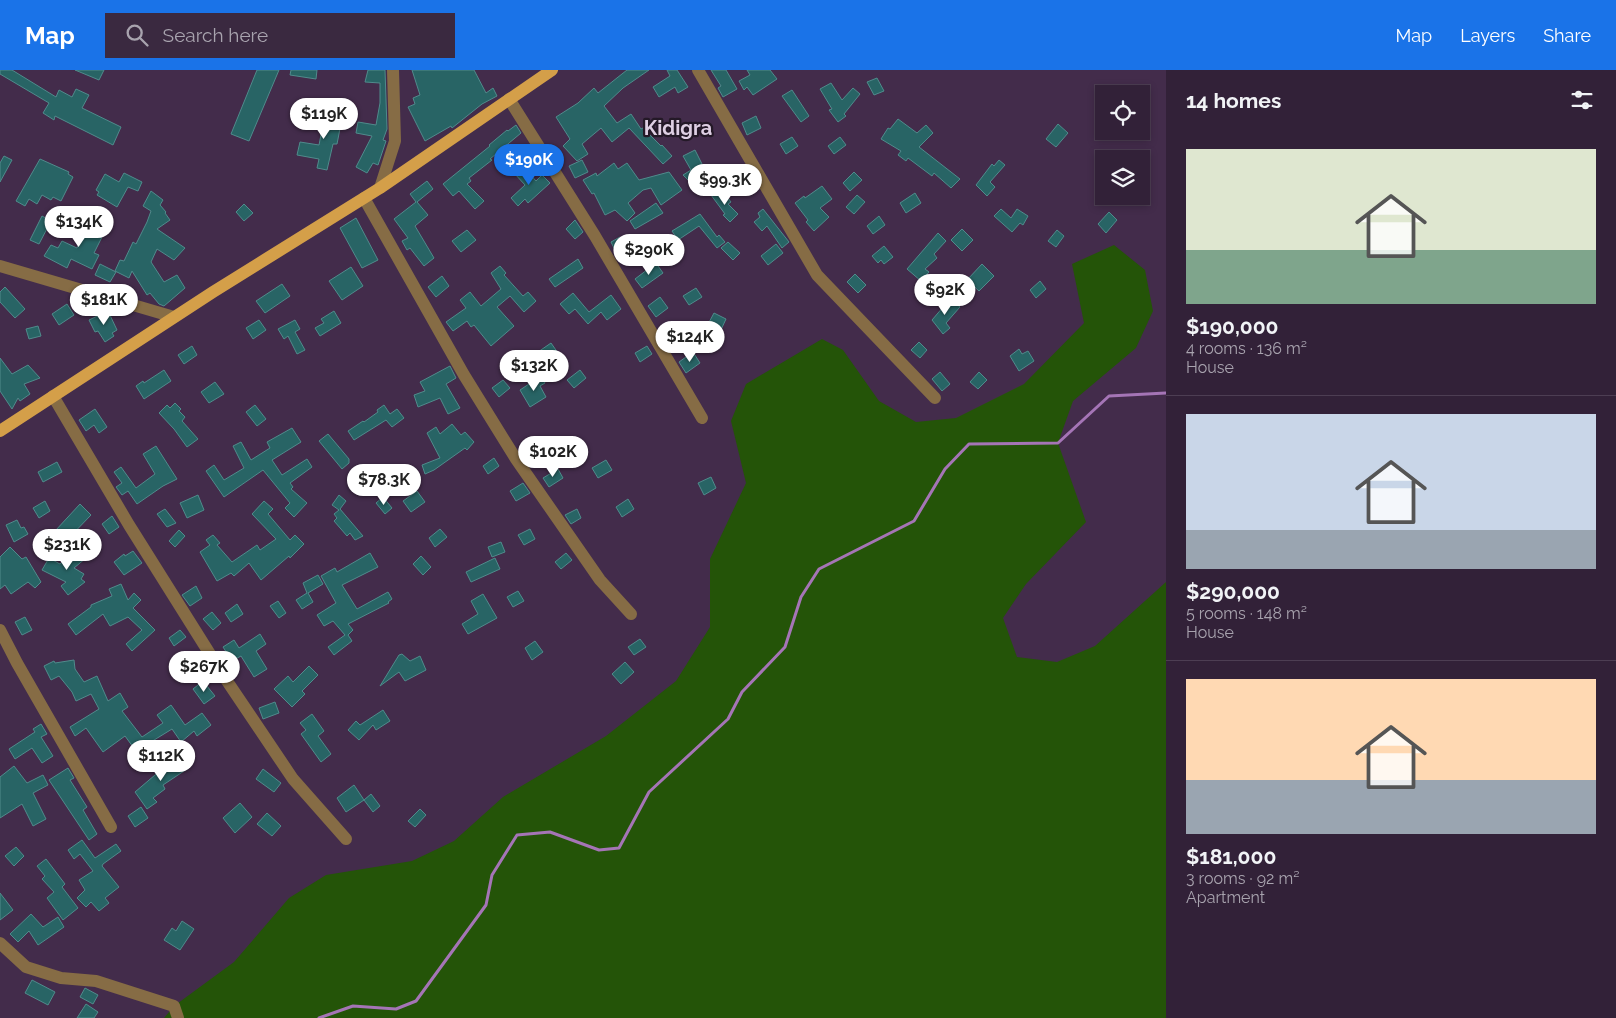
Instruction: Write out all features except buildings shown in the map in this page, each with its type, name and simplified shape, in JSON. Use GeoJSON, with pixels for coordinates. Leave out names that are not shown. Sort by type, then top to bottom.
{"type":"FeatureCollection","features":[{"type":"Feature","properties":{"kind":"main road"},"geometry":{"type":"LineString","coordinates":[[0,431],[174,317],[380,188],[552,70]]}},
{"type":"Feature","properties":{"kind":"street"},"geometry":{"type":"LineString","coordinates":[[380,188],[395,141],[393,70]]}},
{"type":"Feature","properties":{"kind":"street"},"geometry":{"type":"LineString","coordinates":[[698,70],[817,275],[935,398]]}},
{"type":"Feature","properties":{"kind":"street"},"geometry":{"type":"LineString","coordinates":[[509,99],[595,236],[702,418]]}},
{"type":"Feature","properties":{"kind":"street"},"geometry":{"type":"LineString","coordinates":[[364,198],[464,375],[516,459],[600,580],[631,614]]}},
{"type":"Feature","properties":{"kind":"street"},"geometry":{"type":"LineString","coordinates":[[0,266],[174,317]]}},
{"type":"Feature","properties":{"kind":"street"},"geometry":{"type":"LineString","coordinates":[[53,396],[129,524],[225,678],[293,779],[346,839]]}},
{"type":"Feature","properties":{"kind":"street"},"geometry":{"type":"LineString","coordinates":[[0,630],[111,827]]}},
{"type":"Feature","properties":{"kind":"street"},"geometry":{"type":"LineString","coordinates":[[0,943],[26,967],[61,978],[96,982],[150,997],[174,1006],[178,1018]]}},
{"type":"Feature","properties":{"kind":"green space"},"geometry":{"type":"Polygon","coordinates":[[[1114,245],[1145,270],[1153,311],[1136,348],[1073,401],[1058,443],[1086,522],[1026,584],[1003,618],[1017,657],[1057,662],[1095,646],[1166,582],[1166,1018],[164,1018],[174,1006],[234,962],[289,898],[326,875],[412,861],[454,841],[503,797],[606,736],[676,681],[710,627],[710,559],[746,483],[731,421],[746,384],[822,339],[843,350],[879,401],[916,422],[956,418],[1024,384],[1084,323],[1072,264],[1114,245]]]}},
{"type":"Feature","properties":{"kind":"waterway"},"geometry":{"type":"LineString","coordinates":[[319,1018],[353,1006],[396,1009],[416,1001],[486,905],[492,875],[517,835],[550,832],[599,850],[619,848],[649,792],[728,719],[742,692],[785,647],[801,597],[819,569],[914,521],[945,469],[969,444],[1058,443],[1109,396],[1166,393]]}},
{"type":"Feature","properties":{"kind":"district","name":"Kidigra"},"geometry":{"type":"Point","coordinates":[678,128]}}]}
